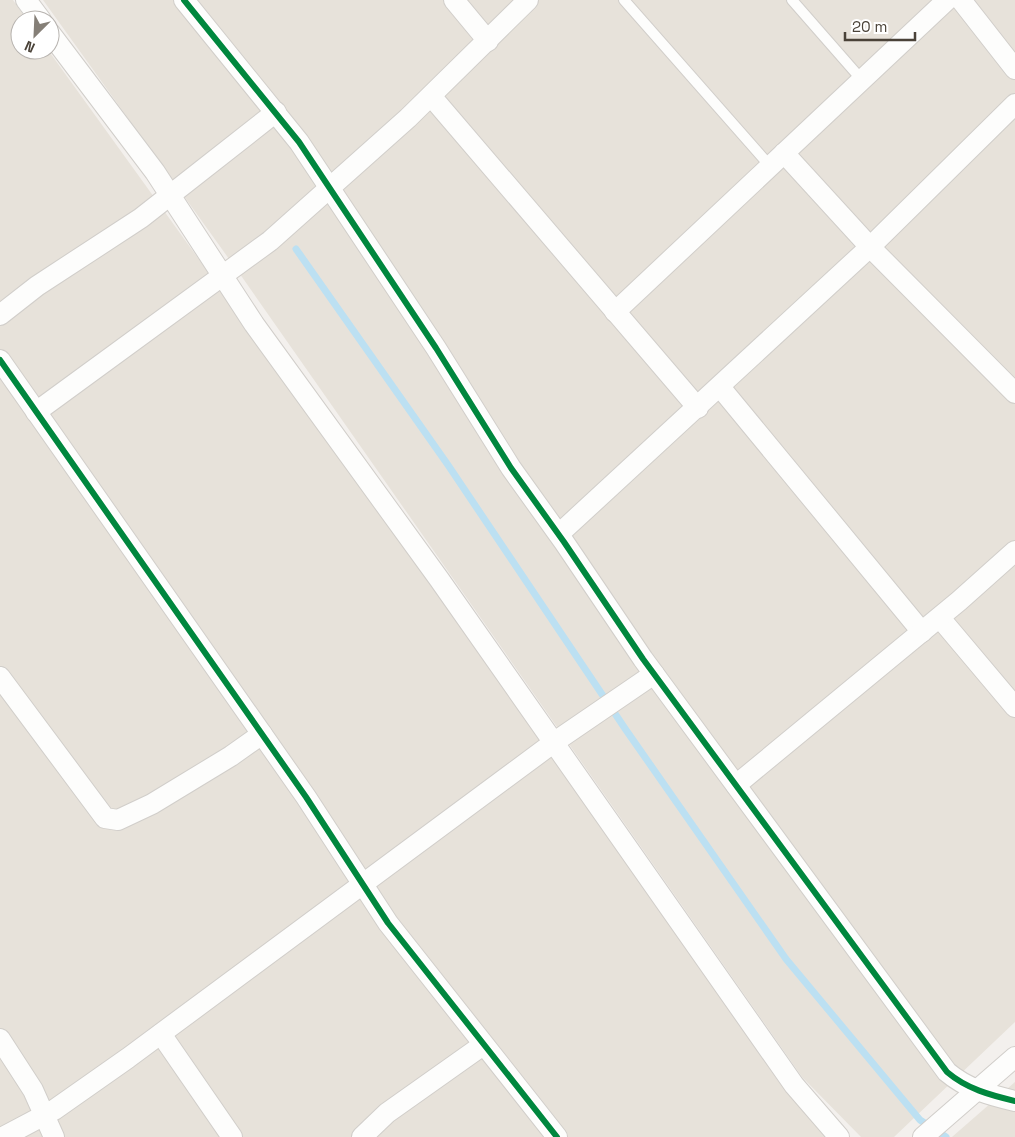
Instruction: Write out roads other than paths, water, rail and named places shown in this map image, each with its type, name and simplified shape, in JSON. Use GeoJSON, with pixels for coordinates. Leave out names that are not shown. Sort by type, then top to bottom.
{"type":"FeatureCollection","features":[{"type":"Feature","properties":{"kind":"street"},"geometry":{"type":"LineString","coordinates":[[184,0],[276,112],[330,188],[436,348],[511,468],[559,534],[654,674],[947,1072],[959,1082],[977,1090],[1015,1101]]}},
{"type":"Feature","properties":{"kind":"street"},"geometry":{"type":"LineString","coordinates":[[454,0],[488,41]]}},
{"type":"Feature","properties":{"kind":"street"},"geometry":{"type":"LineString","coordinates":[[36,412],[270,241],[431,96],[528,0]]}},
{"type":"Feature","properties":{"kind":"street"},"geometry":{"type":"LineString","coordinates":[[615,312],[946,0]]}},
{"type":"Feature","properties":{"kind":"street"},"geometry":{"type":"LineString","coordinates":[[960,0],[1015,69]]}},
{"type":"Feature","properties":{"kind":"street"},"geometry":{"type":"LineString","coordinates":[[60,46],[140,151],[275,354],[439,579],[794,1085],[839,1137]]}},
{"type":"Feature","properties":{"kind":"street"},"geometry":{"type":"LineString","coordinates":[[431,96],[698,408]]}},
{"type":"Feature","properties":{"kind":"street"},"geometry":{"type":"LineString","coordinates":[[559,534],[698,408],[870,247],[1015,104]]}},
{"type":"Feature","properties":{"kind":"street"},"geometry":{"type":"LineString","coordinates":[[0,315],[26,294],[141,218],[276,112]]}},
{"type":"Feature","properties":{"kind":"street"},"geometry":{"type":"LineString","coordinates":[[777,159],[870,247],[1015,393]]}},
{"type":"Feature","properties":{"kind":"street"},"geometry":{"type":"LineString","coordinates":[[0,360],[262,734],[388,923],[557,1137]]}},
{"type":"Feature","properties":{"kind":"street"},"geometry":{"type":"LineString","coordinates":[[720,387],[922,632]]}},
{"type":"Feature","properties":{"kind":"street"},"geometry":{"type":"LineString","coordinates":[[736,785],[940,618],[1015,550]]}},
{"type":"Feature","properties":{"kind":"street"},"geometry":{"type":"LineString","coordinates":[[940,618],[1015,707]]}},
{"type":"Feature","properties":{"kind":"street"},"geometry":{"type":"LineString","coordinates":[[3,1137],[46,1114],[161,1034],[553,743],[654,674]]}},
{"type":"Feature","properties":{"kind":"street"},"geometry":{"type":"LineString","coordinates":[[0,677],[105,818],[118,820],[152,804],[231,756],[262,734]]}},
{"type":"Feature","properties":{"kind":"street"},"geometry":{"type":"LineString","coordinates":[[161,1034],[232,1137]]}},
{"type":"Feature","properties":{"kind":"street"},"geometry":{"type":"LineString","coordinates":[[0,1039],[33,1090],[46,1114],[54,1137]]}},
{"type":"Feature","properties":{"kind":"street"},"geometry":{"type":"LineString","coordinates":[[362,1137],[388,1113],[483,1045]]}},
{"type":"Feature","properties":{"kind":"street"},"geometry":{"type":"LineString","coordinates":[[923,1137],[1015,1057]]}},
{"type":"Feature","properties":{"kind":"lane"},"geometry":{"type":"LineString","coordinates":[[624,0],[777,159]]}},
{"type":"Feature","properties":{"kind":"lane"},"geometry":{"type":"LineString","coordinates":[[792,0],[862,80]]}},
{"type":"Feature","properties":{"kind":"waterway"},"geometry":{"type":"LineString","coordinates":[[296,249],[448,465],[626,730],[786,959],[920,1120],[946,1137]]}}]}
